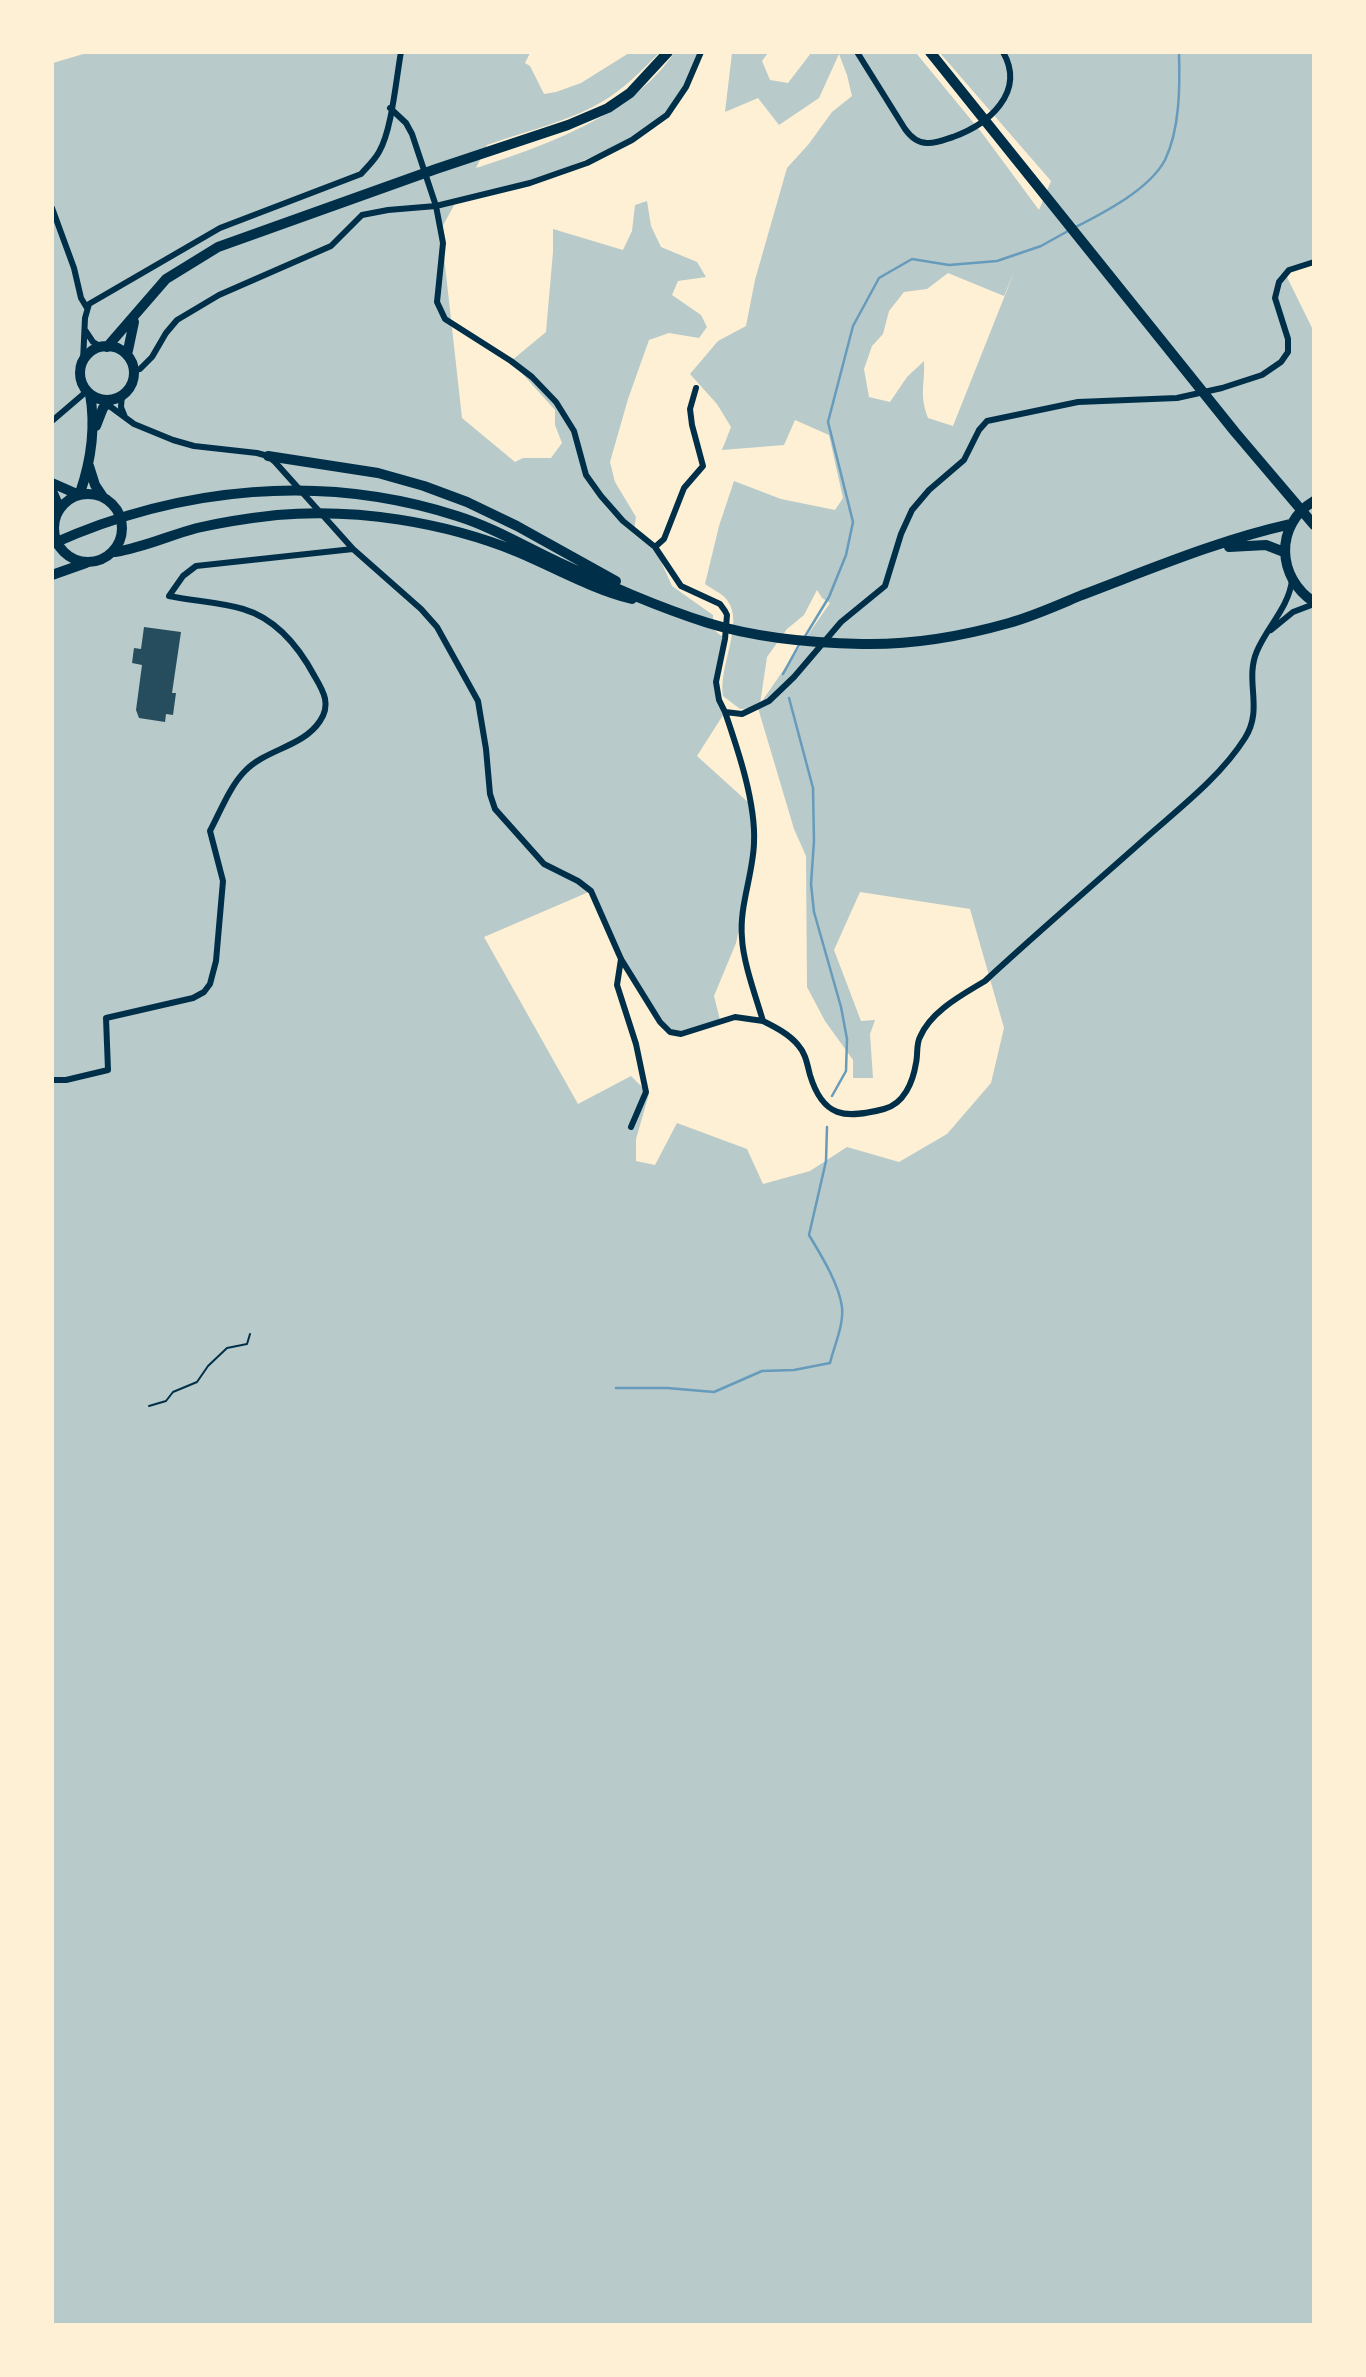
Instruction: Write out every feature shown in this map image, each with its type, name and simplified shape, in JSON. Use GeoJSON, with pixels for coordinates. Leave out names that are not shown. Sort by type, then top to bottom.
{"type":"FeatureCollection","features":[{"type":"Feature","properties":{"kind":"main road"},"geometry":{"type":"LineString","coordinates":[[93,437],[100,414],[99,398],[80,377],[83,361],[93,351],[104,347],[166,279],[218,247],[568,125],[608,108],[630,93],[668,52]]}},
{"type":"Feature","properties":{"kind":"main road"},"geometry":{"type":"LineString","coordinates":[[930,52],[1235,432],[1314,525]]}},
{"type":"Feature","properties":{"kind":"main road"},"geometry":{"type":"LineString","coordinates":[[99,398],[122,396],[132,382],[134,371],[127,355],[130,331],[142,306]]}},
{"type":"Feature","properties":{"kind":"main road"},"geometry":{"type":"LineString","coordinates":[[104,347],[118,349],[127,355]]}},
{"type":"Feature","properties":{"kind":"main road"},"geometry":{"type":"LineString","coordinates":[[57,514],[67,500],[79,494],[89,465],[99,398]]}},
{"type":"Feature","properties":{"kind":"main road"},"geometry":{"type":"LineString","coordinates":[[268,456],[378,473],[456,498],[517,526],[656,604]]}},
{"type":"Feature","properties":{"kind":"main road"},"geometry":{"type":"LineString","coordinates":[[89,465],[95,485],[120,516],[121,534],[115,552]]}},
{"type":"Feature","properties":{"kind":"main road"},"geometry":{"type":"LineString","coordinates":[[52,483],[79,494],[96,494],[106,500]]}},
{"type":"Feature","properties":{"kind":"main road"},"geometry":{"type":"LineString","coordinates":[[52,544],[129,515],[193,499],[266,489],[350,493],[410,503],[460,517],[656,604],[710,624],[764,636],[865,644],[937,639],[1011,623],[1198,551],[1291,524]]}},
{"type":"Feature","properties":{"kind":"main road"},"geometry":{"type":"LineString","coordinates":[[52,491],[57,514],[57,540],[62,550],[72,558],[86,563]]}},
{"type":"Feature","properties":{"kind":"main road"},"geometry":{"type":"LineString","coordinates":[[1314,501],[1291,524],[1284,552],[1286,567],[1292,580],[1302,594],[1314,603]]}},
{"type":"Feature","properties":{"kind":"main road"},"geometry":{"type":"LineString","coordinates":[[52,575],[86,563],[102,561],[115,552],[198,528],[278,515],[333,513],[370,516],[469,536],[517,552],[613,594],[656,604]]}},
{"type":"Feature","properties":{"kind":"main road"},"geometry":{"type":"LineString","coordinates":[[1198,551],[1256,544],[1276,547],[1284,552]]}},
{"type":"Feature","properties":{"kind":"street"},"geometry":{"type":"LineString","coordinates":[[87,308],[220,229],[360,174],[380,150],[401,52]]}},
{"type":"Feature","properties":{"kind":"street"},"geometry":{"type":"LineString","coordinates":[[134,371],[140,369],[152,357],[166,332],[177,320],[219,295],[331,246],[362,215],[436,206],[530,183],[587,163],[632,140],[667,115],[686,87],[701,52]]}},
{"type":"Feature","properties":{"kind":"street"},"geometry":{"type":"LineString","coordinates":[[857,52],[911,137],[927,143],[965,132],[995,112],[1005,98],[1012,70],[1003,52]]}},
{"type":"Feature","properties":{"kind":"street"},"geometry":{"type":"LineString","coordinates":[[390,108],[406,122],[412,134],[436,206],[443,243],[438,302],[445,319],[511,361],[556,402],[574,431],[586,475],[600,496],[623,521],[655,547],[681,586],[720,604],[727,615],[716,682],[719,700],[742,763],[754,826],[751,872],[741,940],[763,1021]]}},
{"type":"Feature","properties":{"kind":"street"},"geometry":{"type":"LineString","coordinates":[[52,208],[74,268],[81,298],[87,308],[83,361]]}},
{"type":"Feature","properties":{"kind":"street"},"geometry":{"type":"LineString","coordinates":[[725,712],[742,714],[769,701],[794,677],[841,622],[885,586],[901,534],[912,510],[929,490],[964,460],[979,430],[987,421],[1078,402],[1177,398],[1222,388],[1262,375],[1281,362],[1288,352],[1288,339],[1275,298],[1279,282],[1289,270],[1314,262]]}},
{"type":"Feature","properties":{"kind":"street"},"geometry":{"type":"LineString","coordinates":[[85,328],[93,342],[104,347]]}},
{"type":"Feature","properties":{"kind":"street"},"geometry":{"type":"LineString","coordinates":[[655,547],[664,539],[684,488],[703,466],[690,409],[696,388]]}},
{"type":"Feature","properties":{"kind":"street"},"geometry":{"type":"LineString","coordinates":[[122,396],[121,407],[126,419]]}},
{"type":"Feature","properties":{"kind":"street"},"geometry":{"type":"LineString","coordinates":[[52,421],[99,398],[126,419],[173,440],[194,446],[268,456],[353,550],[437,626],[478,701],[490,794],[495,809],[544,864],[578,881],[591,891],[621,959],[660,1022],[670,1031],[681,1034],[735,1017],[763,1021],[798,1045],[806,1058],[816,1095],[828,1107],[845,1115],[862,1115],[901,1102],[916,1066],[919,1037],[931,1021],[953,1001],[985,981],[1218,771],[1245,738],[1254,720],[1251,669],[1257,650],[1291,593],[1292,580]]}},
{"type":"Feature","properties":{"kind":"street"},"geometry":{"type":"LineString","coordinates":[[52,1080],[66,1080],[108,1070],[106,1018],[193,998],[204,992],[210,984],[216,961],[223,881],[210,831],[244,771],[264,757],[308,735],[321,720],[327,705],[325,694],[303,656],[276,627],[242,609],[169,596],[183,576],[196,566],[353,550]]}},
{"type":"Feature","properties":{"kind":"street"},"geometry":{"type":"LineString","coordinates":[[1265,636],[1287,616],[1314,603]]}},
{"type":"Feature","properties":{"kind":"street"},"geometry":{"type":"LineString","coordinates":[[621,959],[617,985],[636,1044],[646,1092],[631,1127]]}},
{"type":"Feature","properties":{"kind":"path"},"geometry":{"type":"LineString","coordinates":[[149,1406],[166,1401],[173,1392],[197,1382],[208,1366],[227,1348],[247,1344],[250,1334]]}},
{"type":"Feature","properties":{"kind":"shaded area"},"geometry":{"type":"Polygon","coordinates":[[[90,52],[530,53],[525,63],[530,66],[544,94],[581,83],[629,53],[659,53],[620,90],[592,107],[563,120],[487,145],[476,168],[558,138],[611,111],[656,75],[674,53],[700,53],[686,87],[669,113],[654,128],[530,183],[457,200],[441,229],[462,418],[515,462],[523,458],[551,458],[562,443],[555,425],[555,410],[511,361],[546,332],[553,229],[623,250],[632,231],[635,205],[647,201],[651,226],[661,247],[697,262],[706,277],[678,281],[672,295],[701,315],[707,327],[699,338],[669,333],[649,340],[610,462],[615,482],[636,517],[634,530],[659,557],[672,586],[713,615],[713,629],[725,639],[716,682],[725,712],[697,756],[750,804],[754,841],[751,872],[736,943],[714,996],[720,1020],[683,1034],[667,1028],[654,1014],[628,972],[591,891],[484,937],[578,1104],[631,1076],[649,1094],[636,1139],[636,1161],[655,1165],[677,1123],[747,1149],[763,1184],[810,1171],[847,1147],[899,1162],[947,1134],[991,1083],[1004,1028],[970,909],[860,892],[834,950],[861,1021],[875,1020],[870,1034],[873,1078],[853,1078],[853,1060],[825,1021],[807,987],[806,856],[794,829],[758,708],[740,709],[723,696],[722,684],[732,633],[732,609],[725,598],[705,584],[719,526],[734,481],[781,499],[835,510],[843,498],[829,435],[795,420],[784,445],[722,450],[731,427],[717,404],[690,374],[718,341],[746,326],[755,280],[787,168],[832,112],[852,96],[839,54],[819,98],[779,125],[758,98],[725,112],[732,53],[768,53],[762,61],[770,80],[788,83],[811,53],[916,53],[982,133],[1039,210],[1051,181],[940,53],[1313,53],[1313,262],[1286,275],[1314,332],[1313,2324],[53,2324],[53,63],[90,52]],[[1015,270],[1004,296],[948,273],[927,289],[904,292],[889,311],[883,334],[872,346],[864,369],[869,397],[890,402],[907,377],[924,361],[923,396],[928,418],[953,426],[1015,270]],[[817,590],[804,615],[787,629],[767,657],[760,704],[830,603],[822,598],[817,590]]]}},
{"type":"Feature","properties":{"kind":"building"},"geometry":{"type":"Polygon","coordinates":[[[144,627],[181,632],[172,693],[176,693],[173,715],[166,714],[165,722],[139,718],[136,710],[142,665],[132,663],[134,648],[141,649],[144,627]]]}},
{"type":"Feature","properties":{"kind":"waterway"},"geometry":{"type":"LineString","coordinates":[[1074,228],[1137,191],[1158,171],[1165,160],[1176,121],[1179,52]]}},
{"type":"Feature","properties":{"kind":"waterway"},"geometry":{"type":"LineString","coordinates":[[804,638],[829,597],[846,555],[853,522],[828,422],[853,326],[879,278],[912,259],[949,265],[997,261],[1041,246],[1068,231]]}},
{"type":"Feature","properties":{"kind":"waterway"},"geometry":{"type":"LineString","coordinates":[[783,674],[800,643]]}},
{"type":"Feature","properties":{"kind":"waterway"},"geometry":{"type":"LineString","coordinates":[[789,698],[813,788],[814,841],[811,884],[814,912],[841,1007],[847,1039],[846,1071],[832,1096]]}},
{"type":"Feature","properties":{"kind":"waterway"},"geometry":{"type":"LineString","coordinates":[[616,1388],[714,1392],[762,1371],[794,1370],[830,1363],[840,1328],[842,1307],[833,1279],[809,1235],[826,1161],[827,1127]]}}]}
